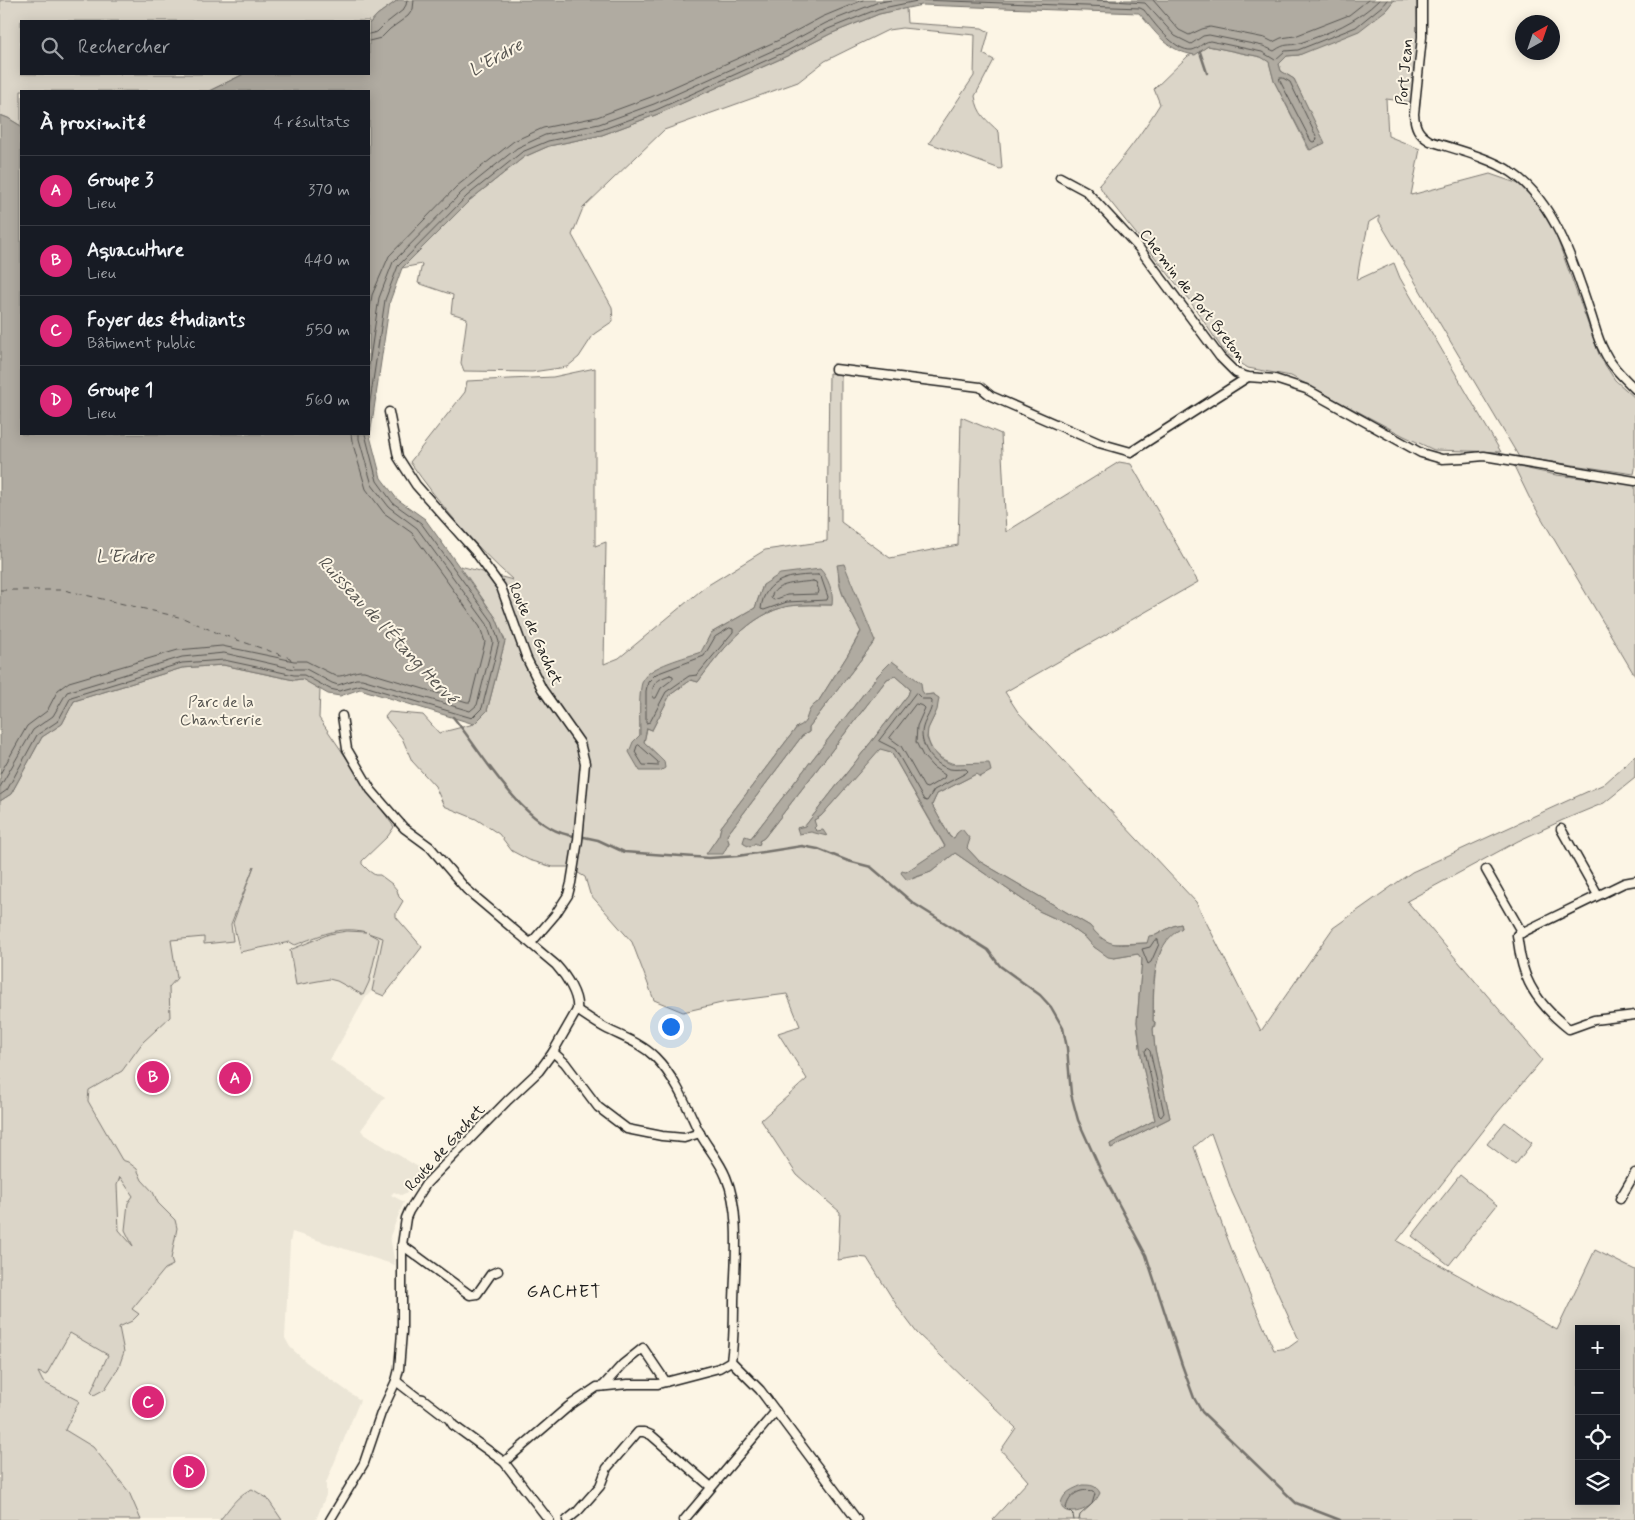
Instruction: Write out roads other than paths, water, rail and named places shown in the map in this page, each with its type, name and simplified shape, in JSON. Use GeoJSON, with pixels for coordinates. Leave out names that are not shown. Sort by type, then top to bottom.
{"type":"FeatureCollection","features":[{"type":"Feature","properties":{"kind":"street","name":"Port Jean"},"geometry":{"type":"LineString","coordinates":[[1422,0],[1422,36],[1418,67],[1415,124],[1418,131],[1422,137],[1502,166],[1524,182],[1539,199],[1558,229],[1580,283],[1604,351],[1615,370],[1635,389]]}},
{"type":"Feature","properties":{"kind":"street","name":"Chemin de Port Breton"},"geometry":{"type":"LineString","coordinates":[[1060,177],[1086,190],[1105,209],[1145,254],[1220,357],[1236,373],[1248,377],[1275,379],[1306,389],[1421,453],[1442,459],[1484,456],[1635,481]]}},
{"type":"Feature","properties":{"kind":"street"},"geometry":{"type":"LineString","coordinates":[[835,369],[980,388],[991,396],[1100,443],[1131,452],[1248,377]]}},
{"type":"Feature","properties":{"kind":"street","name":"Route de Gachet"},"geometry":{"type":"LineString","coordinates":[[389,412],[398,457],[416,486],[474,550],[501,587],[528,659],[542,689],[580,743],[585,763],[575,862],[568,895],[555,915],[531,943]]}},
{"type":"Feature","properties":{"kind":"street"},"geometry":{"type":"LineString","coordinates":[[342,716],[347,750],[371,790],[404,828],[430,847],[466,889],[531,943],[562,972],[577,1000],[577,1010],[604,1028],[642,1046],[655,1057],[674,1082],[700,1133],[726,1177],[734,1204],[736,1248],[734,1332],[731,1362]]}},
{"type":"Feature","properties":{"kind":"street"},"geometry":{"type":"LineString","coordinates":[[1561,829],[1598,895]]}},
{"type":"Feature","properties":{"kind":"street"},"geometry":{"type":"LineString","coordinates":[[1486,870],[1522,933]]}},
{"type":"Feature","properties":{"kind":"street"},"geometry":{"type":"LineString","coordinates":[[1635,881],[1624,883],[1516,935],[1524,971],[1537,996],[1558,1020],[1569,1029],[1594,1020],[1635,1015]]}},
{"type":"Feature","properties":{"kind":"street","name":"Route de Gachet"},"geometry":{"type":"LineString","coordinates":[[330,1520],[364,1463],[381,1413],[396,1381],[399,1369],[402,1332],[402,1245],[406,1218],[426,1184],[539,1071],[553,1052],[577,1010]]}},
{"type":"Feature","properties":{"kind":"street"},"geometry":{"type":"LineString","coordinates":[[553,1052],[565,1063],[598,1107],[627,1129],[684,1138],[700,1133]]}},
{"type":"Feature","properties":{"kind":"street"},"geometry":{"type":"LineString","coordinates":[[1620,1199],[1635,1172]]}},
{"type":"Feature","properties":{"kind":"street"},"geometry":{"type":"LineString","coordinates":[[402,1245],[470,1295],[477,1294],[491,1274],[498,1271]]}},
{"type":"Feature","properties":{"kind":"street"},"geometry":{"type":"LineString","coordinates":[[603,1386],[623,1364],[643,1348],[666,1382]]}},
{"type":"Feature","properties":{"kind":"street"},"geometry":{"type":"LineString","coordinates":[[504,1462],[569,1406],[597,1387],[658,1384],[719,1368],[731,1362]]}},
{"type":"Feature","properties":{"kind":"street"},"geometry":{"type":"LineString","coordinates":[[731,1362],[760,1390],[857,1520]]}},
{"type":"Feature","properties":{"kind":"street"},"geometry":{"type":"LineString","coordinates":[[396,1381],[418,1398],[423,1399],[449,1419],[453,1425],[504,1462],[549,1520]]}},
{"type":"Feature","properties":{"kind":"street"},"geometry":{"type":"LineString","coordinates":[[684,1520],[776,1411]]}},
{"type":"Feature","properties":{"kind":"street"},"geometry":{"type":"LineString","coordinates":[[567,1520],[578,1511],[600,1486],[607,1468],[638,1432],[651,1435],[712,1487]]}},
{"type":"Feature","properties":{"kind":"water","name":"L'Erdre"},"geometry":{"type":"Polygon","coordinates":[[[398,0],[1394,0],[1386,10],[1359,31],[1299,55],[1287,56],[1279,64],[1281,71],[1294,79],[1325,143],[1310,150],[1274,81],[1269,62],[1261,57],[1208,46],[1195,55],[1185,53],[1163,40],[1139,13],[922,5],[879,14],[830,34],[787,56],[658,114],[602,135],[549,146],[524,157],[470,200],[402,268],[390,301],[370,436],[381,478],[397,499],[425,519],[496,618],[505,641],[487,711],[474,724],[360,689],[340,696],[328,694],[302,679],[294,680],[223,665],[182,668],[74,701],[62,724],[42,737],[11,794],[0,801],[0,115],[20,125],[20,435],[370,435],[370,90],[211,90],[242,75],[370,75],[370,23],[377,15],[398,0]]]}},
{"type":"Feature","properties":{"kind":"water"},"geometry":{"type":"Polygon","coordinates":[[[844,564],[875,641],[809,727],[809,732],[802,736],[727,835],[729,843],[723,854],[706,854],[719,835],[721,827],[797,727],[802,725],[810,709],[818,702],[861,632],[841,589],[837,565],[844,564]]]}},
{"type":"Feature","properties":{"kind":"water"},"geometry":{"type":"Polygon","coordinates":[[[820,569],[826,576],[830,586],[832,605],[789,606],[775,610],[761,617],[737,635],[698,682],[691,680],[670,695],[652,730],[647,728],[644,742],[664,761],[665,768],[660,771],[640,771],[629,752],[633,742],[640,735],[640,691],[643,680],[647,675],[660,666],[701,652],[711,633],[755,608],[763,585],[780,574],[820,569]]]}},
{"type":"Feature","properties":{"kind":"water"},"geometry":{"type":"Polygon","coordinates":[[[892,661],[921,683],[922,691],[925,695],[933,694],[939,698],[937,710],[928,729],[927,738],[931,748],[941,759],[951,764],[989,763],[991,771],[980,777],[976,774],[937,794],[932,805],[950,837],[954,838],[962,829],[970,839],[967,848],[979,861],[1090,926],[1097,934],[1109,942],[1115,944],[1147,943],[1149,936],[1156,935],[1181,924],[1182,928],[1171,936],[1164,946],[1159,957],[1154,982],[1153,1021],[1155,1022],[1153,1029],[1155,1049],[1170,1118],[1111,1148],[1110,1144],[1155,1120],[1142,1062],[1137,1022],[1142,959],[1138,954],[1114,958],[1108,957],[1065,923],[1039,911],[955,853],[931,872],[907,880],[901,873],[902,871],[906,872],[945,846],[891,752],[880,749],[821,816],[814,820],[816,826],[814,828],[817,831],[823,830],[827,836],[811,832],[799,834],[797,828],[805,826],[908,695],[910,689],[895,676],[887,679],[764,838],[759,841],[760,843],[758,845],[755,843],[750,847],[744,844],[745,836],[751,838],[879,674],[892,661]]]}},
{"type":"Feature","properties":{"kind":"water"},"geometry":{"type":"Polygon","coordinates":[[[1082,1485],[1093,1486],[1100,1493],[1087,1508],[1072,1512],[1066,1511],[1062,1507],[1061,1502],[1065,1495],[1082,1485]]]}},
{"type":"Feature","properties":{"kind":"waterway"},"geometry":{"type":"LineString","coordinates":[[1200,52],[1207,73]]}},
{"type":"Feature","properties":{"kind":"waterway","name":"Ruisseau de l'Étang Hervé"},"geometry":{"type":"LineString","coordinates":[[453,717],[491,769],[522,806],[556,831],[575,836]]}},
{"type":"Feature","properties":{"kind":"waterway","name":"Ruisseau de l'Étang Hervé"},"geometry":{"type":"LineString","coordinates":[[584,837],[598,840],[624,852],[709,858],[738,856],[802,846],[818,849],[848,861],[871,867],[913,903],[988,950],[1000,966],[1040,995],[1051,1007],[1063,1028],[1067,1048],[1071,1094],[1078,1120],[1101,1171],[1146,1255],[1194,1398],[1202,1412],[1296,1503],[1340,1520]]}},
{"type":"Feature","properties":{"kind":"place","name":"Aquaculture"},"geometry":{"type":"Point","coordinates":[153,1077]}},
{"type":"Feature","properties":{"kind":"place","name":"Groupe 3"},"geometry":{"type":"Point","coordinates":[235,1078]}},
{"type":"Feature","properties":{"kind":"place","name":"Foyer des étudiants"},"geometry":{"type":"Point","coordinates":[148,1402]}},
{"type":"Feature","properties":{"kind":"place","name":"Groupe 1"},"geometry":{"type":"Point","coordinates":[189,1472]}},
{"type":"Feature","properties":{"kind":"district","name":"GACHET"},"geometry":{"type":"Point","coordinates":[564,1292]}},
{"type":"Feature","properties":{"kind":"park label","name":"Parc de la Chantrerie"},"geometry":{"type":"Point","coordinates":[221,711]}}]}
